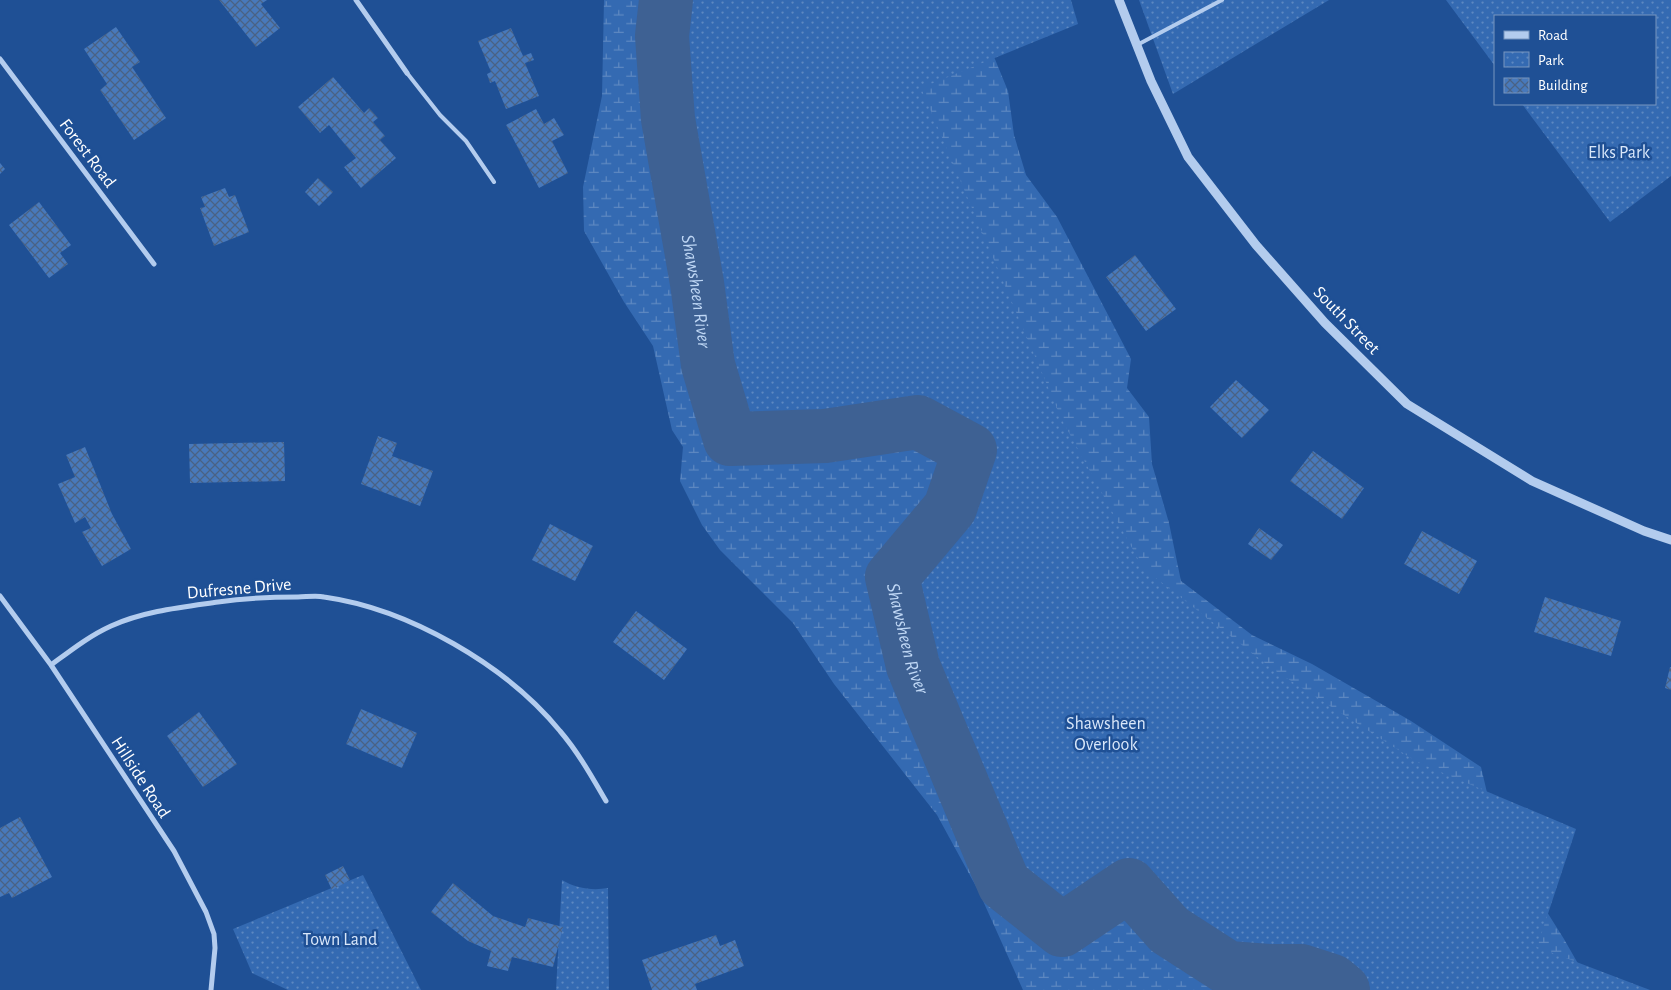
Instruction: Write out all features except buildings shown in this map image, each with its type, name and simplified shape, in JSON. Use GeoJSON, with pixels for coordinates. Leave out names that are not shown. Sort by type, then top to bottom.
{"type":"FeatureCollection","features":[{"type":"Feature","properties":{"kind":"street"},"geometry":{"type":"LineString","coordinates":[[356,0],[407,73]]}},
{"type":"Feature","properties":{"kind":"street","name":"South Street"},"geometry":{"type":"LineString","coordinates":[[1119,0],[1151,81],[1188,157],[1256,244],[1325,323],[1407,404],[1532,481],[1644,531],[1671,540]]}},
{"type":"Feature","properties":{"kind":"street","name":"Forest Road"},"geometry":{"type":"LineString","coordinates":[[0,59],[154,264]]}},
{"type":"Feature","properties":{"kind":"street","name":"Hillside Road"},"geometry":{"type":"LineString","coordinates":[[0,596],[51,665],[174,851],[206,912],[214,934],[216,948],[211,990]]}},
{"type":"Feature","properties":{"kind":"street","name":"Dufresne Drive"},"geometry":{"type":"LineString","coordinates":[[51,665],[84,641],[112,626],[138,617],[178,608],[255,597],[323,596],[359,604],[403,619],[455,644],[518,689],[559,730],[571,745],[606,800]]}},
{"type":"Feature","properties":{"kind":"lane"},"geometry":{"type":"LineString","coordinates":[[1137,45],[1222,0]]}},
{"type":"Feature","properties":{"kind":"lane"},"geometry":{"type":"LineString","coordinates":[[407,73],[440,115],[466,141],[494,182]]}},
{"type":"Feature","properties":{"kind":"green space","name":"Shawsheen Overlook"},"geometry":{"type":"Polygon","coordinates":[[[604,0],[979,0],[981,25],[1008,91],[1014,135],[1026,175],[1057,217],[1131,359],[1127,388],[1149,417],[1152,464],[1169,523],[1181,581],[1252,635],[1312,664],[1411,721],[1481,767],[1496,831],[1564,939],[1593,990],[1023,990],[979,892],[937,815],[834,684],[793,623],[720,550],[702,525],[680,481],[683,447],[672,430],[653,346],[624,302],[584,231],[583,187],[602,96],[604,0]]]}},
{"type":"Feature","properties":{"kind":"green space","name":"Shawsheen Overlook"},"geometry":{"type":"Polygon","coordinates":[[[666,0],[1071,0],[1078,24],[921,88],[1062,420],[1143,568],[1274,670],[1417,762],[1576,829],[1537,947],[1650,990],[1248,990],[1267,975],[1268,972],[1228,968],[1169,930],[1129,885],[1062,930],[1004,884],[913,666],[892,577],[950,508],[970,450],[918,422],[825,436],[730,439],[708,365],[697,283],[668,119],[662,36],[666,0]]]}},
{"type":"Feature","properties":{"kind":"green space"},"geometry":{"type":"Polygon","coordinates":[[[1139,0],[1329,0],[1173,94],[1139,0]]]}},
{"type":"Feature","properties":{"kind":"green space","name":"Elks Park"},"geometry":{"type":"Polygon","coordinates":[[[1446,0],[1671,0],[1671,176],[1610,222],[1523,105],[1656,105],[1656,15],[1494,15],[1494,65],[1446,0]]]}},
{"type":"Feature","properties":{"kind":"green space","name":"Town Land"},"geometry":{"type":"Polygon","coordinates":[[[363,875],[421,990],[288,990],[252,973],[233,929],[363,875]]]}},
{"type":"Feature","properties":{"kind":"green space"},"geometry":{"type":"Polygon","coordinates":[[[562,880],[584,888],[608,888],[609,990],[556,990],[562,880]]]}},
{"type":"Feature","properties":{"kind":"waterway","name":"Shawsheen River"},"geometry":{"type":"LineString","coordinates":[[666,0],[662,36],[668,119],[697,283],[708,365],[730,439],[825,436],[918,422],[970,450],[950,508],[892,577],[913,666],[1004,884],[1062,930],[1129,885],[1169,930],[1228,968],[1301,971],[1332,981],[1343,990]]}}]}
